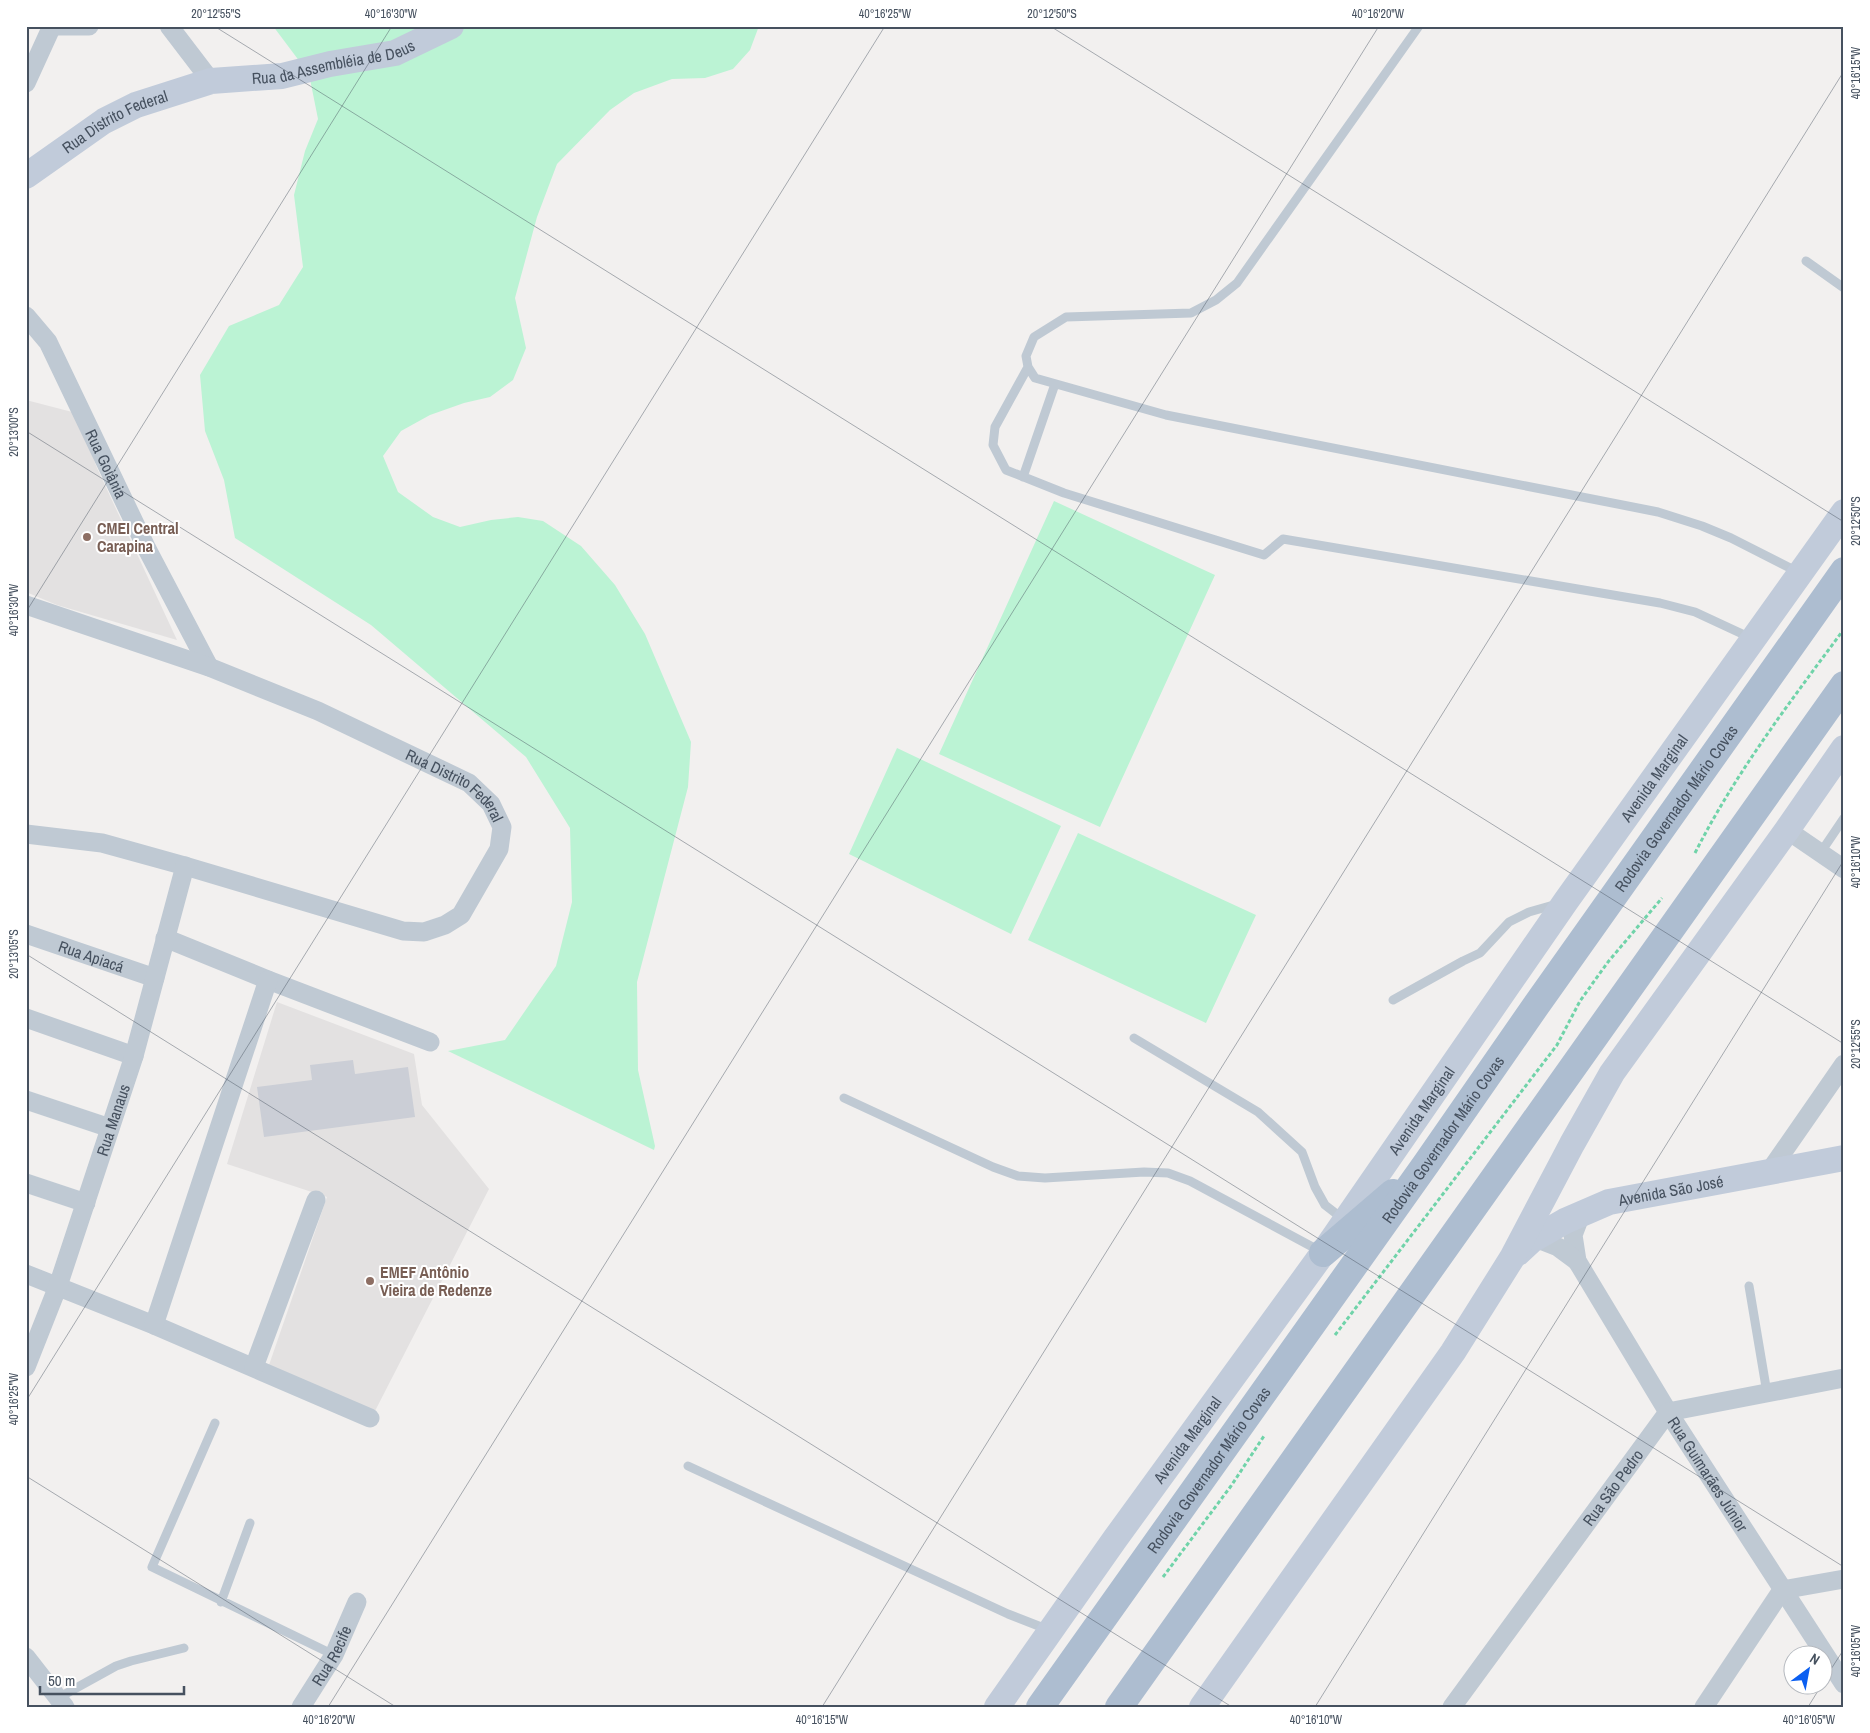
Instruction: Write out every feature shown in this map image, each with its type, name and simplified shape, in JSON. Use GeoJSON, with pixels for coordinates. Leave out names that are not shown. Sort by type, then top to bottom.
{"type":"FeatureCollection","features":[{"type":"Feature","properties":{"kind":"main road","name":"Rodovia Governador Mário Covas"},"geometry":{"type":"LineString","coordinates":[[1040,1707],[1844,571]]}},
{"type":"Feature","properties":{"kind":"main road"},"geometry":{"type":"LineString","coordinates":[[1119,1707],[1844,684]]}},
{"type":"Feature","properties":{"kind":"main road"},"geometry":{"type":"LineString","coordinates":[[1323,1253],[1426,1164]]}},
{"type":"Feature","properties":{"kind":"street"},"geometry":{"type":"LineString","coordinates":[[26,83],[54,26],[90,26]]}},
{"type":"Feature","properties":{"kind":"street"},"geometry":{"type":"LineString","coordinates":[[169,26],[211,81]]}},
{"type":"Feature","properties":{"kind":"street","name":"Rua da Assembléia de Deus"},"geometry":{"type":"LineString","coordinates":[[211,81],[282,76],[330,64],[395,53],[451,26]]}},
{"type":"Feature","properties":{"kind":"street","name":"Rua Distrito Federal"},"geometry":{"type":"LineString","coordinates":[[26,176],[120,112],[136,104],[211,81]]}},
{"type":"Feature","properties":{"kind":"street","name":"Rua Goiânia"},"geometry":{"type":"LineString","coordinates":[[26,316],[48,342],[143,540],[209,667]]}},
{"type":"Feature","properties":{"kind":"street","name":"Avenida Marginal"},"geometry":{"type":"LineString","coordinates":[[997,1707],[1115,1539],[1323,1253],[1566,901],[1844,512]]}},
{"type":"Feature","properties":{"kind":"street","name":"Rua Distrito Federal"},"geometry":{"type":"LineString","coordinates":[[26,605],[209,667],[318,711],[470,784],[492,804],[502,828],[499,849],[460,915],[445,925],[424,932],[403,931],[102,843],[26,834]]}},
{"type":"Feature","properties":{"kind":"street"},"geometry":{"type":"LineString","coordinates":[[1202,1707],[1453,1352],[1512,1258],[1612,1073],[1787,830],[1832,772],[1844,748]]}},
{"type":"Feature","properties":{"kind":"street"},"geometry":{"type":"LineString","coordinates":[[1787,830],[1844,869]]}},
{"type":"Feature","properties":{"kind":"street","name":"Rua Manaus"},"geometry":{"type":"LineString","coordinates":[[26,1367],[58,1286],[134,1056],[185,866]]}},
{"type":"Feature","properties":{"kind":"street","name":"Rua Apiacá"},"geometry":{"type":"LineString","coordinates":[[26,934],[155,978]]}},
{"type":"Feature","properties":{"kind":"street"},"geometry":{"type":"LineString","coordinates":[[165,938],[430,1042]]}},
{"type":"Feature","properties":{"kind":"street"},"geometry":{"type":"LineString","coordinates":[[154,1324],[268,980]]}},
{"type":"Feature","properties":{"kind":"street"},"geometry":{"type":"LineString","coordinates":[[26,1018],[134,1056]]}},
{"type":"Feature","properties":{"kind":"street"},"geometry":{"type":"LineString","coordinates":[[1769,1172],[1844,1064]]}},
{"type":"Feature","properties":{"kind":"street"},"geometry":{"type":"LineString","coordinates":[[26,1100],[110,1128]]}},
{"type":"Feature","properties":{"kind":"street","name":"Avenida São José"},"geometry":{"type":"LineString","coordinates":[[1512,1258],[1535,1238],[1564,1221],[1609,1202],[1844,1158]]}},
{"type":"Feature","properties":{"kind":"street"},"geometry":{"type":"LineString","coordinates":[[26,1183],[86,1203]]}},
{"type":"Feature","properties":{"kind":"street"},"geometry":{"type":"LineString","coordinates":[[254,1367],[316,1200]]}},
{"type":"Feature","properties":{"kind":"street","name":"Rua Guimarães Júnior"},"geometry":{"type":"LineString","coordinates":[[1581,1214],[1573,1235],[1577,1261],[1668,1412],[1844,1684]]}},
{"type":"Feature","properties":{"kind":"street","name":"Rua Guimarães Júnior"},"geometry":{"type":"LineString","coordinates":[[1535,1238],[1558,1247],[1577,1261]]}},
{"type":"Feature","properties":{"kind":"street"},"geometry":{"type":"LineString","coordinates":[[26,1274],[154,1324],[370,1418]]}},
{"type":"Feature","properties":{"kind":"street"},"geometry":{"type":"LineString","coordinates":[[1668,1412],[1844,1378]]}},
{"type":"Feature","properties":{"kind":"street","name":"Rua São Pedro"},"geometry":{"type":"LineString","coordinates":[[1452,1707],[1668,1412]]}},
{"type":"Feature","properties":{"kind":"street"},"geometry":{"type":"LineString","coordinates":[[1704,1707],[1782,1590],[1844,1579]]}},
{"type":"Feature","properties":{"kind":"street","name":"Rua Recife"},"geometry":{"type":"LineString","coordinates":[[301,1707],[334,1655],[357,1602]]}},
{"type":"Feature","properties":{"kind":"street"},"geometry":{"type":"LineString","coordinates":[[26,1657],[62,1702]]}},
{"type":"Feature","properties":{"kind":"lane"},"geometry":{"type":"LineString","coordinates":[[1419,26],[1237,283],[1216,300],[1191,313],[1066,317],[1034,337],[1026,356],[1028,367],[1035,378],[1166,415],[1658,512],[1702,526],[1731,538],[1800,573]]}},
{"type":"Feature","properties":{"kind":"lane"},"geometry":{"type":"LineString","coordinates":[[1806,261],[1844,288]]}},
{"type":"Feature","properties":{"kind":"lane"},"geometry":{"type":"LineString","coordinates":[[1028,367],[995,427],[993,445],[1006,470],[1064,493],[1264,555],[1283,539],[1641,600],[1695,612],[1754,640]]}},
{"type":"Feature","properties":{"kind":"lane"},"geometry":{"type":"LineString","coordinates":[[1023,477],[1056,384]]}},
{"type":"Feature","properties":{"kind":"lane"},"geometry":{"type":"LineString","coordinates":[[1821,852],[1844,818]]}},
{"type":"Feature","properties":{"kind":"lane"},"geometry":{"type":"LineString","coordinates":[[1394,1000],[1463,961],[1480,954],[1510,922],[1529,912],[1566,901]]}},
{"type":"Feature","properties":{"kind":"lane"},"geometry":{"type":"LineString","coordinates":[[1134,1038],[1258,1112],[1302,1152],[1315,1187],[1325,1204],[1345,1221]]}},
{"type":"Feature","properties":{"kind":"lane"},"geometry":{"type":"LineString","coordinates":[[844,1098],[993,1167],[1018,1176],[1045,1178],[1144,1172],[1168,1173],[1190,1181],[1323,1253]]}},
{"type":"Feature","properties":{"kind":"lane"},"geometry":{"type":"LineString","coordinates":[[1749,1286],[1767,1393]]}},
{"type":"Feature","properties":{"kind":"lane"},"geometry":{"type":"LineString","coordinates":[[216,1423],[152,1568],[334,1655]]}},
{"type":"Feature","properties":{"kind":"lane"},"geometry":{"type":"LineString","coordinates":[[688,1466],[1008,1614],[1052,1630]]}},
{"type":"Feature","properties":{"kind":"lane"},"geometry":{"type":"LineString","coordinates":[[221,1602],[250,1524]]}},
{"type":"Feature","properties":{"kind":"lane"},"geometry":{"type":"LineString","coordinates":[[62,1702],[116,1666],[184,1648]]}},
{"type":"Feature","properties":{"kind":"path"},"geometry":{"type":"LineString","coordinates":[[1694,855],[1710,824],[1757,748],[1844,629]]}},
{"type":"Feature","properties":{"kind":"path"},"geometry":{"type":"LineString","coordinates":[[1335,1336],[1557,1045],[1580,1001],[1608,962],[1663,898]]}},
{"type":"Feature","properties":{"kind":"path"},"geometry":{"type":"LineString","coordinates":[[1163,1578],[1231,1486],[1268,1430]]}},
{"type":"Feature","properties":{"kind":"shaded area","name":"CMEI Central Carapina"},"geometry":{"type":"Polygon","coordinates":[[[26,400],[76,413],[97,468],[177,640],[57,605],[26,592],[26,400]]]}},
{"type":"Feature","properties":{"kind":"shaded area","name":"EMEF Antônio Vieira de Redenze"},"geometry":{"type":"Polygon","coordinates":[[[277,1002],[414,1054],[422,1105],[489,1189],[375,1411],[269,1365],[327,1197],[227,1164],[277,1002]]]}},
{"type":"Feature","properties":{"kind":"green space"},"geometry":{"type":"Polygon","coordinates":[[[273,26],[759,26],[750,50],[733,69],[705,78],[672,79],[634,93],[610,110],[557,164],[537,217],[515,298],[526,348],[513,380],[490,397],[464,403],[430,415],[401,431],[383,456],[398,492],[433,517],[460,527],[491,520],[518,517],[543,521],[581,546],[615,585],[645,634],[691,742],[688,787],[637,982],[638,1070],[655,1146],[654,1150],[448,1051],[505,1040],[556,966],[572,902],[570,828],[526,757],[371,625],[235,538],[224,480],[205,431],[200,375],[229,326],[279,305],[303,267],[294,195],[305,151],[318,119],[309,74],[273,26]]]}},
{"type":"Feature","properties":{"kind":"green space"},"geometry":{"type":"Polygon","coordinates":[[[1054,501],[1215,575],[1100,827],[939,754],[1054,501]]]}},
{"type":"Feature","properties":{"kind":"green space"},"geometry":{"type":"Polygon","coordinates":[[[897,748],[1061,826],[1011,934],[849,854],[897,748]]]}},
{"type":"Feature","properties":{"kind":"green space"},"geometry":{"type":"Polygon","coordinates":[[[1078,833],[1256,915],[1206,1023],[1028,940],[1078,833]]]}},
{"type":"Feature","properties":{"kind":"building"},"geometry":{"type":"Polygon","coordinates":[[[353,1060],[355,1074],[408,1067],[415,1117],[264,1137],[257,1087],[312,1080],[310,1065],[353,1060]]]}},
{"type":"Feature","properties":{"kind":"place","name":"CMEI Central Carapina"},"geometry":{"type":"Point","coordinates":[87,537]}},
{"type":"Feature","properties":{"kind":"place","name":"EMEF Antônio Vieira de Redenze"},"geometry":{"type":"Point","coordinates":[370,1281]}}]}
